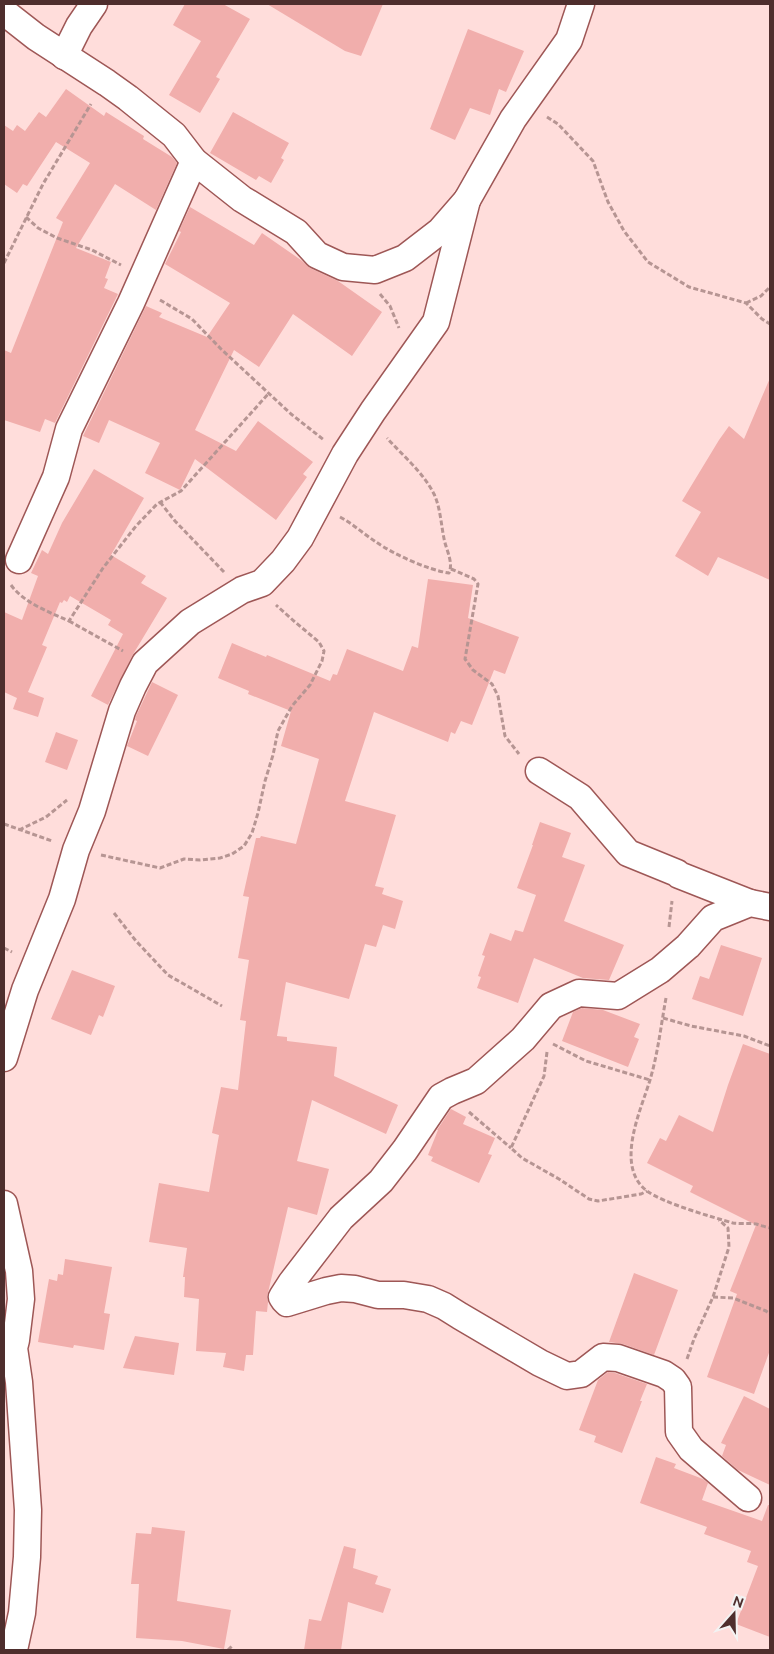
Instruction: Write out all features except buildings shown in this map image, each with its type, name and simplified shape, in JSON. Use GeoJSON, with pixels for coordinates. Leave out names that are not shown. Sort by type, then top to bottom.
{"type":"FeatureCollection","features":[{"type":"Feature","properties":{"kind":"street"},"geometry":{"type":"LineString","coordinates":[[64,56],[79,26],[94,4]]}},
{"type":"Feature","properties":{"kind":"street"},"geometry":{"type":"LineString","coordinates":[[4,12],[36,37],[107,83],[174,134],[194,161],[242,199],[296,232],[317,255],[344,267],[375,270],[405,258],[440,231],[467,200],[524,102],[569,40],[581,4]]}},
{"type":"Feature","properties":{"kind":"street"},"geometry":{"type":"LineString","coordinates":[[18,560],[56,477],[69,429],[141,280],[194,161]]}},
{"type":"Feature","properties":{"kind":"street"},"geometry":{"type":"LineString","coordinates":[[4,1058],[25,990],[62,899],[76,850],[92,810],[122,711],[145,663],[190,622],[252,587],[283,561],[300,538],[345,454],[400,371],[436,322],[467,200]]}},
{"type":"Feature","properties":{"kind":"street"},"geometry":{"type":"LineString","coordinates":[[539,771],[580,796],[628,853],[677,873],[679,876],[760,905]]}},
{"type":"Feature","properties":{"kind":"street"},"geometry":{"type":"LineString","coordinates":[[748,1498],[691,1449],[679,1432],[678,1387],[673,1380],[664,1374],[618,1358],[603,1357],[581,1374],[567,1376],[540,1364],[444,1306],[428,1299],[404,1295],[378,1295],[355,1289],[341,1288],[288,1302],[282,1297],[341,1218],[381,1181],[405,1150],[441,1097],[452,1090],[476,1081],[523,1039],[542,1030],[551,1006],[578,993],[618,996],[660,970],[688,946],[713,918],[760,905]]}},
{"type":"Feature","properties":{"kind":"street"},"geometry":{"type":"LineString","coordinates":[[4,1204],[19,1271],[21,1298],[16,1340],[9,1348],[19,1382],[28,1510],[27,1557],[22,1613],[14,1650]]}},
{"type":"Feature","properties":{"kind":"path"},"geometry":{"type":"LineString","coordinates":[[4,263],[43,184],[85,112],[107,83]]}},
{"type":"Feature","properties":{"kind":"path"},"geometry":{"type":"LineString","coordinates":[[524,102],[558,124],[593,161],[612,209],[624,231],[648,262],[690,287],[746,303],[762,319],[770,324]]}},
{"type":"Feature","properties":{"kind":"path"},"geometry":{"type":"LineString","coordinates":[[26,217],[38,228],[57,238],[92,250],[126,267],[141,280],[148,291],[192,319],[291,414],[345,454]]}},
{"type":"Feature","properties":{"kind":"path"},"geometry":{"type":"LineString","coordinates":[[746,303],[761,296],[770,287]]}},
{"type":"Feature","properties":{"kind":"path"},"geometry":{"type":"LineString","coordinates":[[376,290],[390,306],[399,327],[400,371]]}},
{"type":"Feature","properties":{"kind":"path"},"geometry":{"type":"LineString","coordinates":[[69,621],[103,568],[136,526],[160,502],[181,491],[269,393]]}},
{"type":"Feature","properties":{"kind":"path"},"geometry":{"type":"LineString","coordinates":[[373,411],[382,433],[422,476],[434,494],[451,569]]}},
{"type":"Feature","properties":{"kind":"path"},"geometry":{"type":"LineString","coordinates":[[4,824],[76,850],[160,868],[184,859],[220,858],[232,854],[244,846],[252,832],[278,731],[292,706],[310,685],[322,661],[324,651],[319,642],[294,622],[268,596],[212,560],[160,502]]}},
{"type":"Feature","properties":{"kind":"path"},"geometry":{"type":"LineString","coordinates":[[314,512],[329,513],[341,518],[354,525],[389,551],[413,561],[444,572],[449,573],[451,569]]}},
{"type":"Feature","properties":{"kind":"path"},"geometry":{"type":"LineString","coordinates":[[18,560],[11,586],[20,595],[145,663]]}},
{"type":"Feature","properties":{"kind":"path"},"geometry":{"type":"LineString","coordinates":[[451,569],[474,579],[478,584],[465,659],[473,670],[492,684],[498,696],[506,736],[520,755],[539,771]]}},
{"type":"Feature","properties":{"kind":"path"},"geometry":{"type":"LineString","coordinates":[[19,830],[46,817],[71,796]]}},
{"type":"Feature","properties":{"kind":"path"},"geometry":{"type":"LineString","coordinates":[[677,873],[671,908],[663,1018],[650,1080],[634,1128],[632,1164],[636,1178],[647,1191],[660,1198],[735,1223],[756,1224],[770,1228]]}},
{"type":"Feature","properties":{"kind":"path"},"geometry":{"type":"LineString","coordinates":[[114,913],[136,941],[168,975],[222,1006]]}},
{"type":"Feature","properties":{"kind":"path"},"geometry":{"type":"LineString","coordinates":[[663,1018],[691,1026],[744,1036],[770,1046]]}},
{"type":"Feature","properties":{"kind":"path"},"geometry":{"type":"LineString","coordinates":[[542,1030],[559,1048],[586,1061],[650,1080]]}},
{"type":"Feature","properties":{"kind":"path"},"geometry":{"type":"LineString","coordinates":[[510,1148],[544,1076],[548,1056],[542,1030]]}},
{"type":"Feature","properties":{"kind":"path"},"geometry":{"type":"LineString","coordinates":[[452,1090],[472,1116],[522,1158],[589,1199],[598,1201],[641,1194],[647,1191]]}},
{"type":"Feature","properties":{"kind":"path"},"geometry":{"type":"LineString","coordinates":[[678,1387],[694,1339],[713,1297],[729,1247],[728,1228],[717,1218]]}},
{"type":"Feature","properties":{"kind":"path"},"geometry":{"type":"LineString","coordinates":[[713,1297],[733,1298],[770,1314]]}},
{"type":"Feature","properties":{"kind":"path"},"geometry":{"type":"LineString","coordinates":[[228,1650],[232,1646]]}}]}
